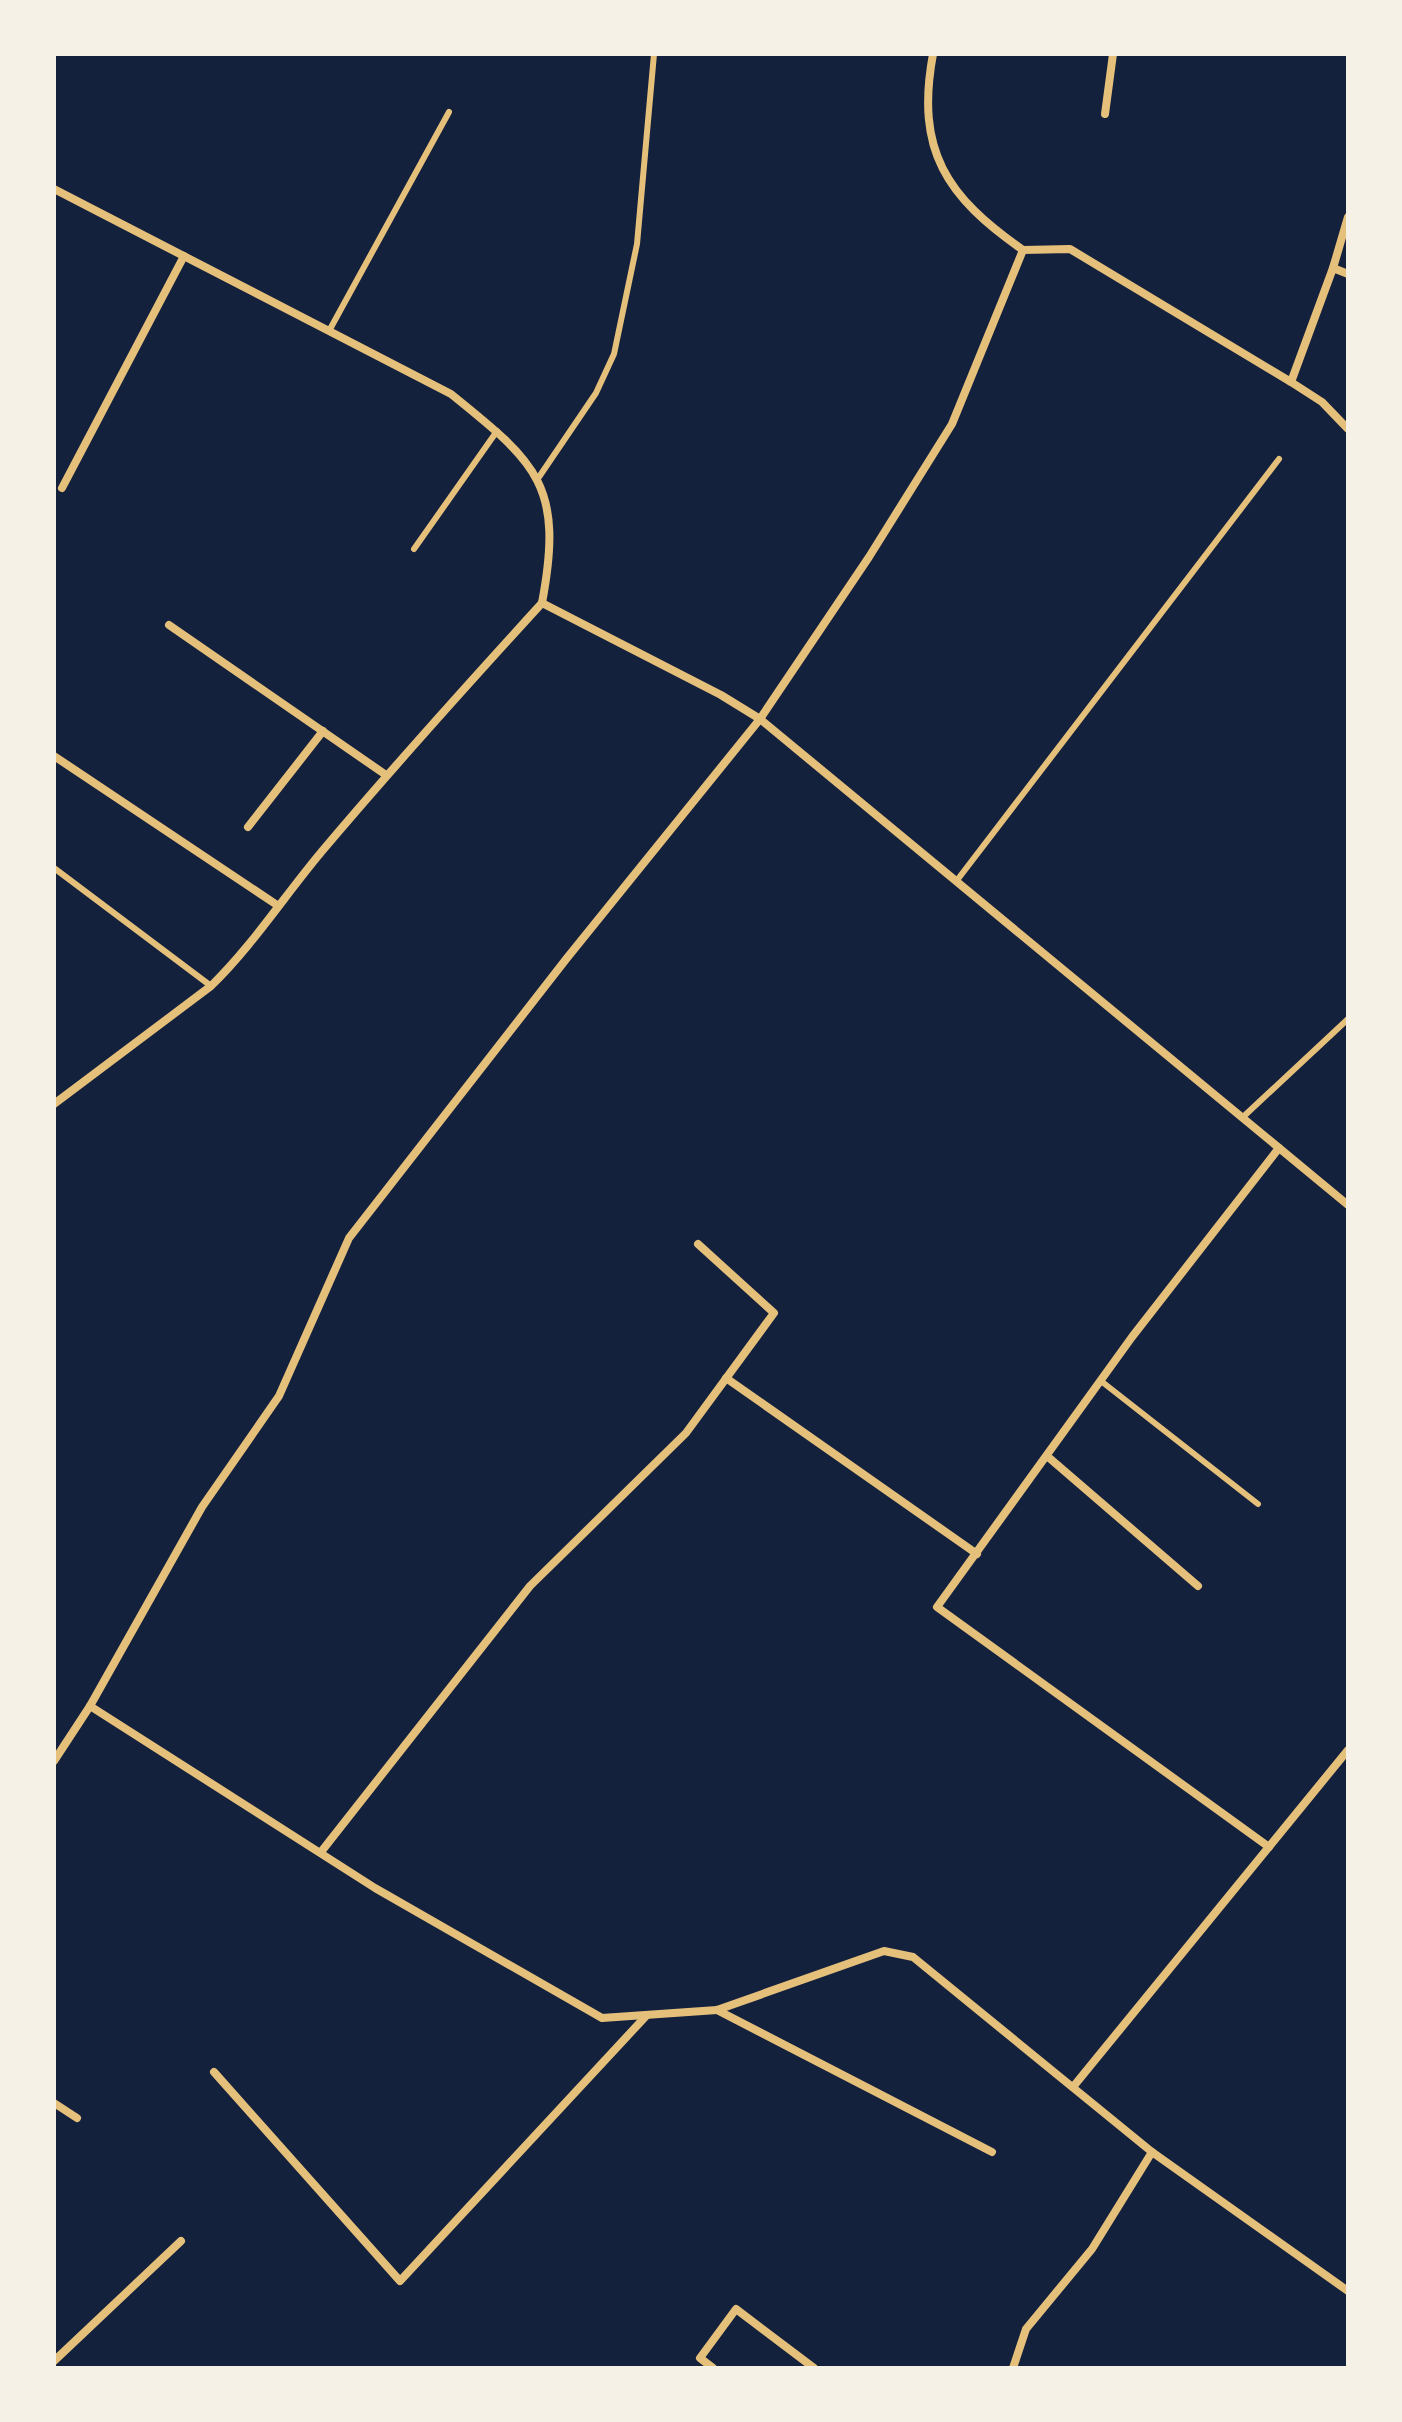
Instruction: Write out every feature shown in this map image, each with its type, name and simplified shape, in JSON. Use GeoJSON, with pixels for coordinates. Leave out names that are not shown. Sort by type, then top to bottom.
{"type":"FeatureCollection","features":[{"type":"Feature","properties":{"kind":"street"},"geometry":{"type":"LineString","coordinates":[[933,54],[929,123],[944,177],[980,220],[1023,250],[1070,249],[1322,402],[1348,429]]}},
{"type":"Feature","properties":{"kind":"street"},"geometry":{"type":"LineString","coordinates":[[1105,114],[1113,54]]}},
{"type":"Feature","properties":{"kind":"street"},"geometry":{"type":"LineString","coordinates":[[54,189],[451,394],[497,431],[539,477],[550,525],[550,562],[542,603],[386,775],[277,905],[234,964],[211,986],[54,1104]]}},
{"type":"Feature","properties":{"kind":"street"},"geometry":{"type":"LineString","coordinates":[[1291,382],[1333,268],[1348,217]]}},
{"type":"Feature","properties":{"kind":"street"},"geometry":{"type":"LineString","coordinates":[[54,1761],[90,1706],[202,1507],[279,1396],[349,1238],[567,958],[760,719],[869,557],[952,424],[1023,250]]}},
{"type":"Feature","properties":{"kind":"street"},"geometry":{"type":"LineString","coordinates":[[62,488],[184,256]]}},
{"type":"Feature","properties":{"kind":"street"},"geometry":{"type":"LineString","coordinates":[[1333,268],[1348,274]]}},
{"type":"Feature","properties":{"kind":"street"},"geometry":{"type":"LineString","coordinates":[[542,603],[721,695],[760,719],[958,879],[1348,1205]]}},
{"type":"Feature","properties":{"kind":"street"},"geometry":{"type":"LineString","coordinates":[[169,625],[386,775]]}},
{"type":"Feature","properties":{"kind":"street"},"geometry":{"type":"LineString","coordinates":[[248,827],[323,731]]}},
{"type":"Feature","properties":{"kind":"street"},"geometry":{"type":"LineString","coordinates":[[54,756],[277,905]]}},
{"type":"Feature","properties":{"kind":"street"},"geometry":{"type":"LineString","coordinates":[[1269,1847],[937,1607],[1101,1381],[1279,1148]]}},
{"type":"Feature","properties":{"kind":"street"},"geometry":{"type":"LineString","coordinates":[[321,1852],[530,1586],[686,1433],[774,1313],[698,1244]]}},
{"type":"Feature","properties":{"kind":"street"},"geometry":{"type":"LineString","coordinates":[[726,1378],[977,1554]]}},
{"type":"Feature","properties":{"kind":"street"},"geometry":{"type":"LineString","coordinates":[[1047,1456],[1198,1586]]}},
{"type":"Feature","properties":{"kind":"street"},"geometry":{"type":"LineString","coordinates":[[90,1706],[375,1888],[602,2018],[717,2010],[884,1951],[913,1957],[1152,2152],[1348,2291]]}},
{"type":"Feature","properties":{"kind":"street"},"geometry":{"type":"LineString","coordinates":[[1073,2087],[1348,1750]]}},
{"type":"Feature","properties":{"kind":"street"},"geometry":{"type":"LineString","coordinates":[[717,2010],[992,2152]]}},
{"type":"Feature","properties":{"kind":"street"},"geometry":{"type":"LineString","coordinates":[[214,2072],[400,2281],[646,2015]]}},
{"type":"Feature","properties":{"kind":"street"},"geometry":{"type":"LineString","coordinates":[[54,2103],[77,2118]]}},
{"type":"Feature","properties":{"kind":"street"},"geometry":{"type":"LineString","coordinates":[[1013,2368],[1026,2329],[1092,2249],[1152,2152]]}},
{"type":"Feature","properties":{"kind":"street"},"geometry":{"type":"LineString","coordinates":[[54,2361],[181,2241]]}},
{"type":"Feature","properties":{"kind":"street"},"geometry":{"type":"LineString","coordinates":[[713,2368],[700,2358],[736,2309],[814,2368]]}},
{"type":"Feature","properties":{"kind":"lane"},"geometry":{"type":"LineString","coordinates":[[539,477],[596,393],[614,354],[637,244],[654,54]]}},
{"type":"Feature","properties":{"kind":"lane"},"geometry":{"type":"LineString","coordinates":[[329,331],[449,112]]}},
{"type":"Feature","properties":{"kind":"lane"},"geometry":{"type":"LineString","coordinates":[[414,549],[497,431]]}},
{"type":"Feature","properties":{"kind":"lane"},"geometry":{"type":"LineString","coordinates":[[958,879],[1279,459]]}},
{"type":"Feature","properties":{"kind":"lane"},"geometry":{"type":"LineString","coordinates":[[54,868],[211,986]]}},
{"type":"Feature","properties":{"kind":"lane"},"geometry":{"type":"LineString","coordinates":[[1243,1117],[1348,1019]]}},
{"type":"Feature","properties":{"kind":"lane"},"geometry":{"type":"LineString","coordinates":[[1101,1381],[1258,1504]]}}]}
